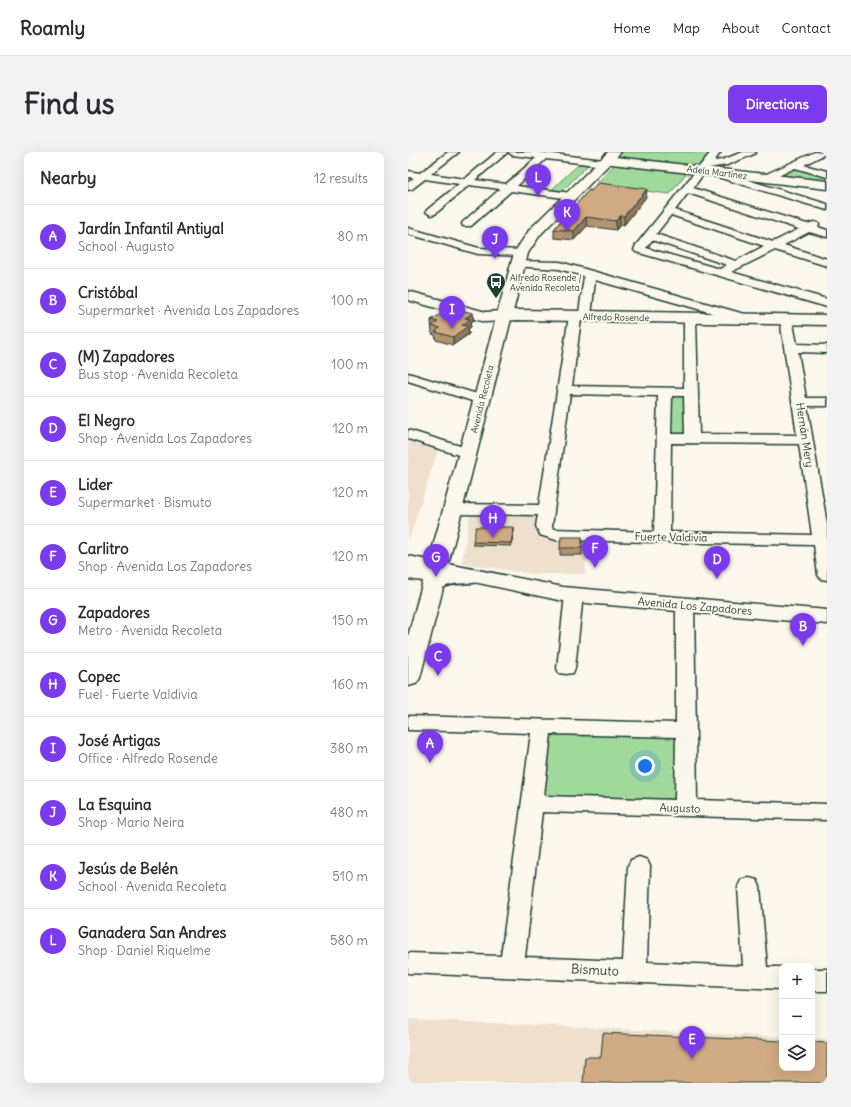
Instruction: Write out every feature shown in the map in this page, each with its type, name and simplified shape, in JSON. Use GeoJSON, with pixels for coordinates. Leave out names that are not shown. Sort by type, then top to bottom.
{"type":"FeatureCollection","features":[{"type":"Feature","properties":{"kind":"main road","name":"Adela Martínez"},"geometry":{"type":"LineString","coordinates":[[609,158],[827,185]]}},
{"type":"Feature","properties":{"kind":"main road","name":"Avenida Recoleta"},"geometry":{"type":"LineString","coordinates":[[408,678],[414,634],[436,577],[519,258],[535,232],[609,158]]}},
{"type":"Feature","properties":{"kind":"main road","name":"Alfredo Rosende"},"geometry":{"type":"LineString","coordinates":[[408,295],[477,315],[490,317],[580,316],[827,320]]}},
{"type":"Feature","properties":{"kind":"main road","name":"Avenida Los Zapadores"},"geometry":{"type":"LineString","coordinates":[[408,562],[436,577],[518,595],[568,595],[827,617]]}},
{"type":"Feature","properties":{"kind":"main road"},"geometry":{"type":"LineString","coordinates":[[408,574],[436,577]]}},
{"type":"Feature","properties":{"kind":"main road","name":"Avenida Los Zapadores"},"geometry":{"type":"LineString","coordinates":[[408,577],[472,577],[529,586],[568,595]]}},
{"type":"Feature","properties":{"kind":"street"},"geometry":{"type":"LineString","coordinates":[[408,187],[454,152]]}},
{"type":"Feature","properties":{"kind":"street"},"geometry":{"type":"LineString","coordinates":[[431,212],[503,152]]}},
{"type":"Feature","properties":{"kind":"street"},"geometry":{"type":"LineString","coordinates":[[512,152],[609,158]]}},
{"type":"Feature","properties":{"kind":"street"},"geometry":{"type":"LineString","coordinates":[[716,152],[705,169],[686,189],[640,247],[640,250],[827,304]]}},
{"type":"Feature","properties":{"kind":"street"},"geometry":{"type":"LineString","coordinates":[[705,169],[751,152]]}},
{"type":"Feature","properties":{"kind":"street"},"geometry":{"type":"LineString","coordinates":[[766,178],[823,152]]}},
{"type":"Feature","properties":{"kind":"street"},"geometry":{"type":"LineString","coordinates":[[466,224],[508,187],[537,154]]}},
{"type":"Feature","properties":{"kind":"street"},"geometry":{"type":"LineString","coordinates":[[794,165],[827,174]]}},
{"type":"Feature","properties":{"kind":"street"},"geometry":{"type":"LineString","coordinates":[[705,169],[827,207]]}},
{"type":"Feature","properties":{"kind":"street"},"geometry":{"type":"LineString","coordinates":[[408,174],[571,196]]}},
{"type":"Feature","properties":{"kind":"street"},"geometry":{"type":"LineString","coordinates":[[686,189],[827,234]]}},
{"type":"Feature","properties":{"kind":"street"},"geometry":{"type":"LineString","coordinates":[[668,211],[827,263]]}},
{"type":"Feature","properties":{"kind":"street"},"geometry":{"type":"LineString","coordinates":[[721,273],[827,218]]}},
{"type":"Feature","properties":{"kind":"street"},"geometry":{"type":"LineString","coordinates":[[408,231],[478,251],[557,265],[744,318]]}},
{"type":"Feature","properties":{"kind":"street"},"geometry":{"type":"LineString","coordinates":[[650,235],[737,265]]}},
{"type":"Feature","properties":{"kind":"street"},"geometry":{"type":"LineString","coordinates":[[454,509],[546,510],[564,390],[590,274]]}},
{"type":"Feature","properties":{"kind":"street"},"geometry":{"type":"LineString","coordinates":[[690,318],[692,438]]}},
{"type":"Feature","properties":{"kind":"street","name":"Hernán Mery"},"geometry":{"type":"LineString","coordinates":[[786,319],[806,440],[820,493],[822,540],[827,575]]}},
{"type":"Feature","properties":{"kind":"street"},"geometry":{"type":"LineString","coordinates":[[791,348],[827,349]]}},
{"type":"Feature","properties":{"kind":"street"},"geometry":{"type":"LineString","coordinates":[[408,377],[482,400]]}},
{"type":"Feature","properties":{"kind":"street"},"geometry":{"type":"LineString","coordinates":[[564,390],[691,392]]}},
{"type":"Feature","properties":{"kind":"street"},"geometry":{"type":"LineString","coordinates":[[662,537],[665,392]]}},
{"type":"Feature","properties":{"kind":"street"},"geometry":{"type":"LineString","coordinates":[[799,402],[827,402]]}},
{"type":"Feature","properties":{"kind":"street"},"geometry":{"type":"LineString","coordinates":[[408,434],[468,453]]}},
{"type":"Feature","properties":{"kind":"street"},"geometry":{"type":"LineString","coordinates":[[664,438],[806,440]]}},
{"type":"Feature","properties":{"kind":"street","name":"Fuerte Valdivia"},"geometry":{"type":"LineString","coordinates":[[546,510],[543,528],[546,532],[556,535],[822,540]]}},
{"type":"Feature","properties":{"kind":"street"},"geometry":{"type":"LineString","coordinates":[[566,668],[568,595]]}},
{"type":"Feature","properties":{"kind":"street"},"geometry":{"type":"LineString","coordinates":[[685,605],[686,808]]}},
{"type":"Feature","properties":{"kind":"street"},"geometry":{"type":"LineString","coordinates":[[408,723],[686,730]]}},
{"type":"Feature","properties":{"kind":"street"},"geometry":{"type":"LineString","coordinates":[[512,966],[542,727]]}},
{"type":"Feature","properties":{"kind":"street","name":"Augusto"},"geometry":{"type":"LineString","coordinates":[[532,804],[827,812]]}},
{"type":"Feature","properties":{"kind":"street"},"geometry":{"type":"LineString","coordinates":[[636,972],[639,866]]}},
{"type":"Feature","properties":{"kind":"street"},"geometry":{"type":"LineString","coordinates":[[749,886],[756,977]]}},
{"type":"Feature","properties":{"kind":"street","name":"Bismuto"},"geometry":{"type":"LineString","coordinates":[[408,963],[779,978]]}},
{"type":"Feature","properties":{"kind":"street"},"geometry":{"type":"LineString","coordinates":[[815,980],[827,980]]}},
{"type":"Feature","properties":{"kind":"shaded area"},"geometry":{"type":"Polygon","coordinates":[[[408,441],[438,450],[408,543],[408,441]]]}},
{"type":"Feature","properties":{"kind":"shaded area"},"geometry":{"type":"Polygon","coordinates":[[[470,513],[540,514],[536,535],[589,538],[585,574],[531,574],[462,563],[470,513]]]}},
{"type":"Feature","properties":{"kind":"shaded area"},"geometry":{"type":"Polygon","coordinates":[[[408,1019],[779,1037],[779,1071],[815,1071],[815,1038],[827,1039],[827,1083],[408,1083],[408,1019]]]}},
{"type":"Feature","properties":{"kind":"green space"},"geometry":{"type":"Polygon","coordinates":[[[620,152],[711,152],[699,168],[614,158],[620,152]]]}},
{"type":"Feature","properties":{"kind":"green space"},"geometry":{"type":"Polygon","coordinates":[[[579,164],[588,165],[562,191],[551,190],[579,164]]]}},
{"type":"Feature","properties":{"kind":"green space"},"geometry":{"type":"Polygon","coordinates":[[[615,164],[687,172],[670,194],[595,185],[615,164]]]}},
{"type":"Feature","properties":{"kind":"green space"},"geometry":{"type":"Polygon","coordinates":[[[795,168],[827,176],[827,183],[773,177],[795,168]]]}},
{"type":"Feature","properties":{"kind":"green space"},"geometry":{"type":"Polygon","coordinates":[[[686,394],[687,435],[668,433],[668,396],[686,394]]]}},
{"type":"Feature","properties":{"kind":"green space"},"geometry":{"type":"Polygon","coordinates":[[[544,731],[677,734],[678,799],[537,797],[544,731]]]}},
{"type":"Feature","properties":{"kind":"building"},"geometry":{"type":"Polygon","coordinates":[[[598,183],[647,189],[624,216],[620,216],[616,221],[586,217],[574,231],[554,229],[589,190],[591,191],[598,183]]]}},
{"type":"Feature","properties":{"kind":"building"},"geometry":{"type":"Polygon","coordinates":[[[451,308],[473,313],[465,318],[470,319],[462,325],[468,326],[453,337],[435,332],[440,328],[431,326],[438,322],[431,320],[451,308]]]}},
{"type":"Feature","properties":{"kind":"building"},"geometry":{"type":"Polygon","coordinates":[[[476,527],[514,527],[511,543],[473,542],[476,527]]]}},
{"type":"Feature","properties":{"kind":"building"},"geometry":{"type":"Polygon","coordinates":[[[561,537],[582,537],[582,548],[560,548],[561,537]]]}},
{"type":"Feature","properties":{"kind":"building"},"geometry":{"type":"Polygon","coordinates":[[[603,1033],[779,1041],[779,1071],[815,1071],[815,1042],[827,1043],[827,1083],[583,1083],[585,1057],[601,1057],[603,1033]]]}},
{"type":"Feature","properties":{"kind":"place","name":"Ganadera San Andres"},"geometry":{"type":"Point","coordinates":[538,197]}},
{"type":"Feature","properties":{"kind":"place","name":"Jesús de Belén"},"geometry":{"type":"Point","coordinates":[567,232]}},
{"type":"Feature","properties":{"kind":"place","name":"La Esquina"},"geometry":{"type":"Point","coordinates":[495,259]}},
{"type":"Feature","properties":{"kind":"place","name":"Alfredo Rosende / Avenida Recoleta"},"geometry":{"type":"Point","coordinates":[496,299]}},
{"type":"Feature","properties":{"kind":"place","name":"José Artigas"},"geometry":{"type":"Point","coordinates":[452,329]}},
{"type":"Feature","properties":{"kind":"place","name":"Copec"},"geometry":{"type":"Point","coordinates":[493,538]}},
{"type":"Feature","properties":{"kind":"place","name":"Carlitro"},"geometry":{"type":"Point","coordinates":[595,568]}},
{"type":"Feature","properties":{"kind":"place","name":"Zapadores"},"geometry":{"type":"Point","coordinates":[436,577]}},
{"type":"Feature","properties":{"kind":"place","name":"El Negro"},"geometry":{"type":"Point","coordinates":[717,579]}},
{"type":"Feature","properties":{"kind":"place","name":"Cristóbal"},"geometry":{"type":"Point","coordinates":[803,646]}},
{"type":"Feature","properties":{"kind":"place","name":"(M) Zapadores"},"geometry":{"type":"Point","coordinates":[438,676]}},
{"type":"Feature","properties":{"kind":"place","name":"Jardín Infantil Antiyal"},"geometry":{"type":"Point","coordinates":[430,763]}},
{"type":"Feature","properties":{"kind":"place","name":"Lider"},"geometry":{"type":"Point","coordinates":[692,1059]}}]}
